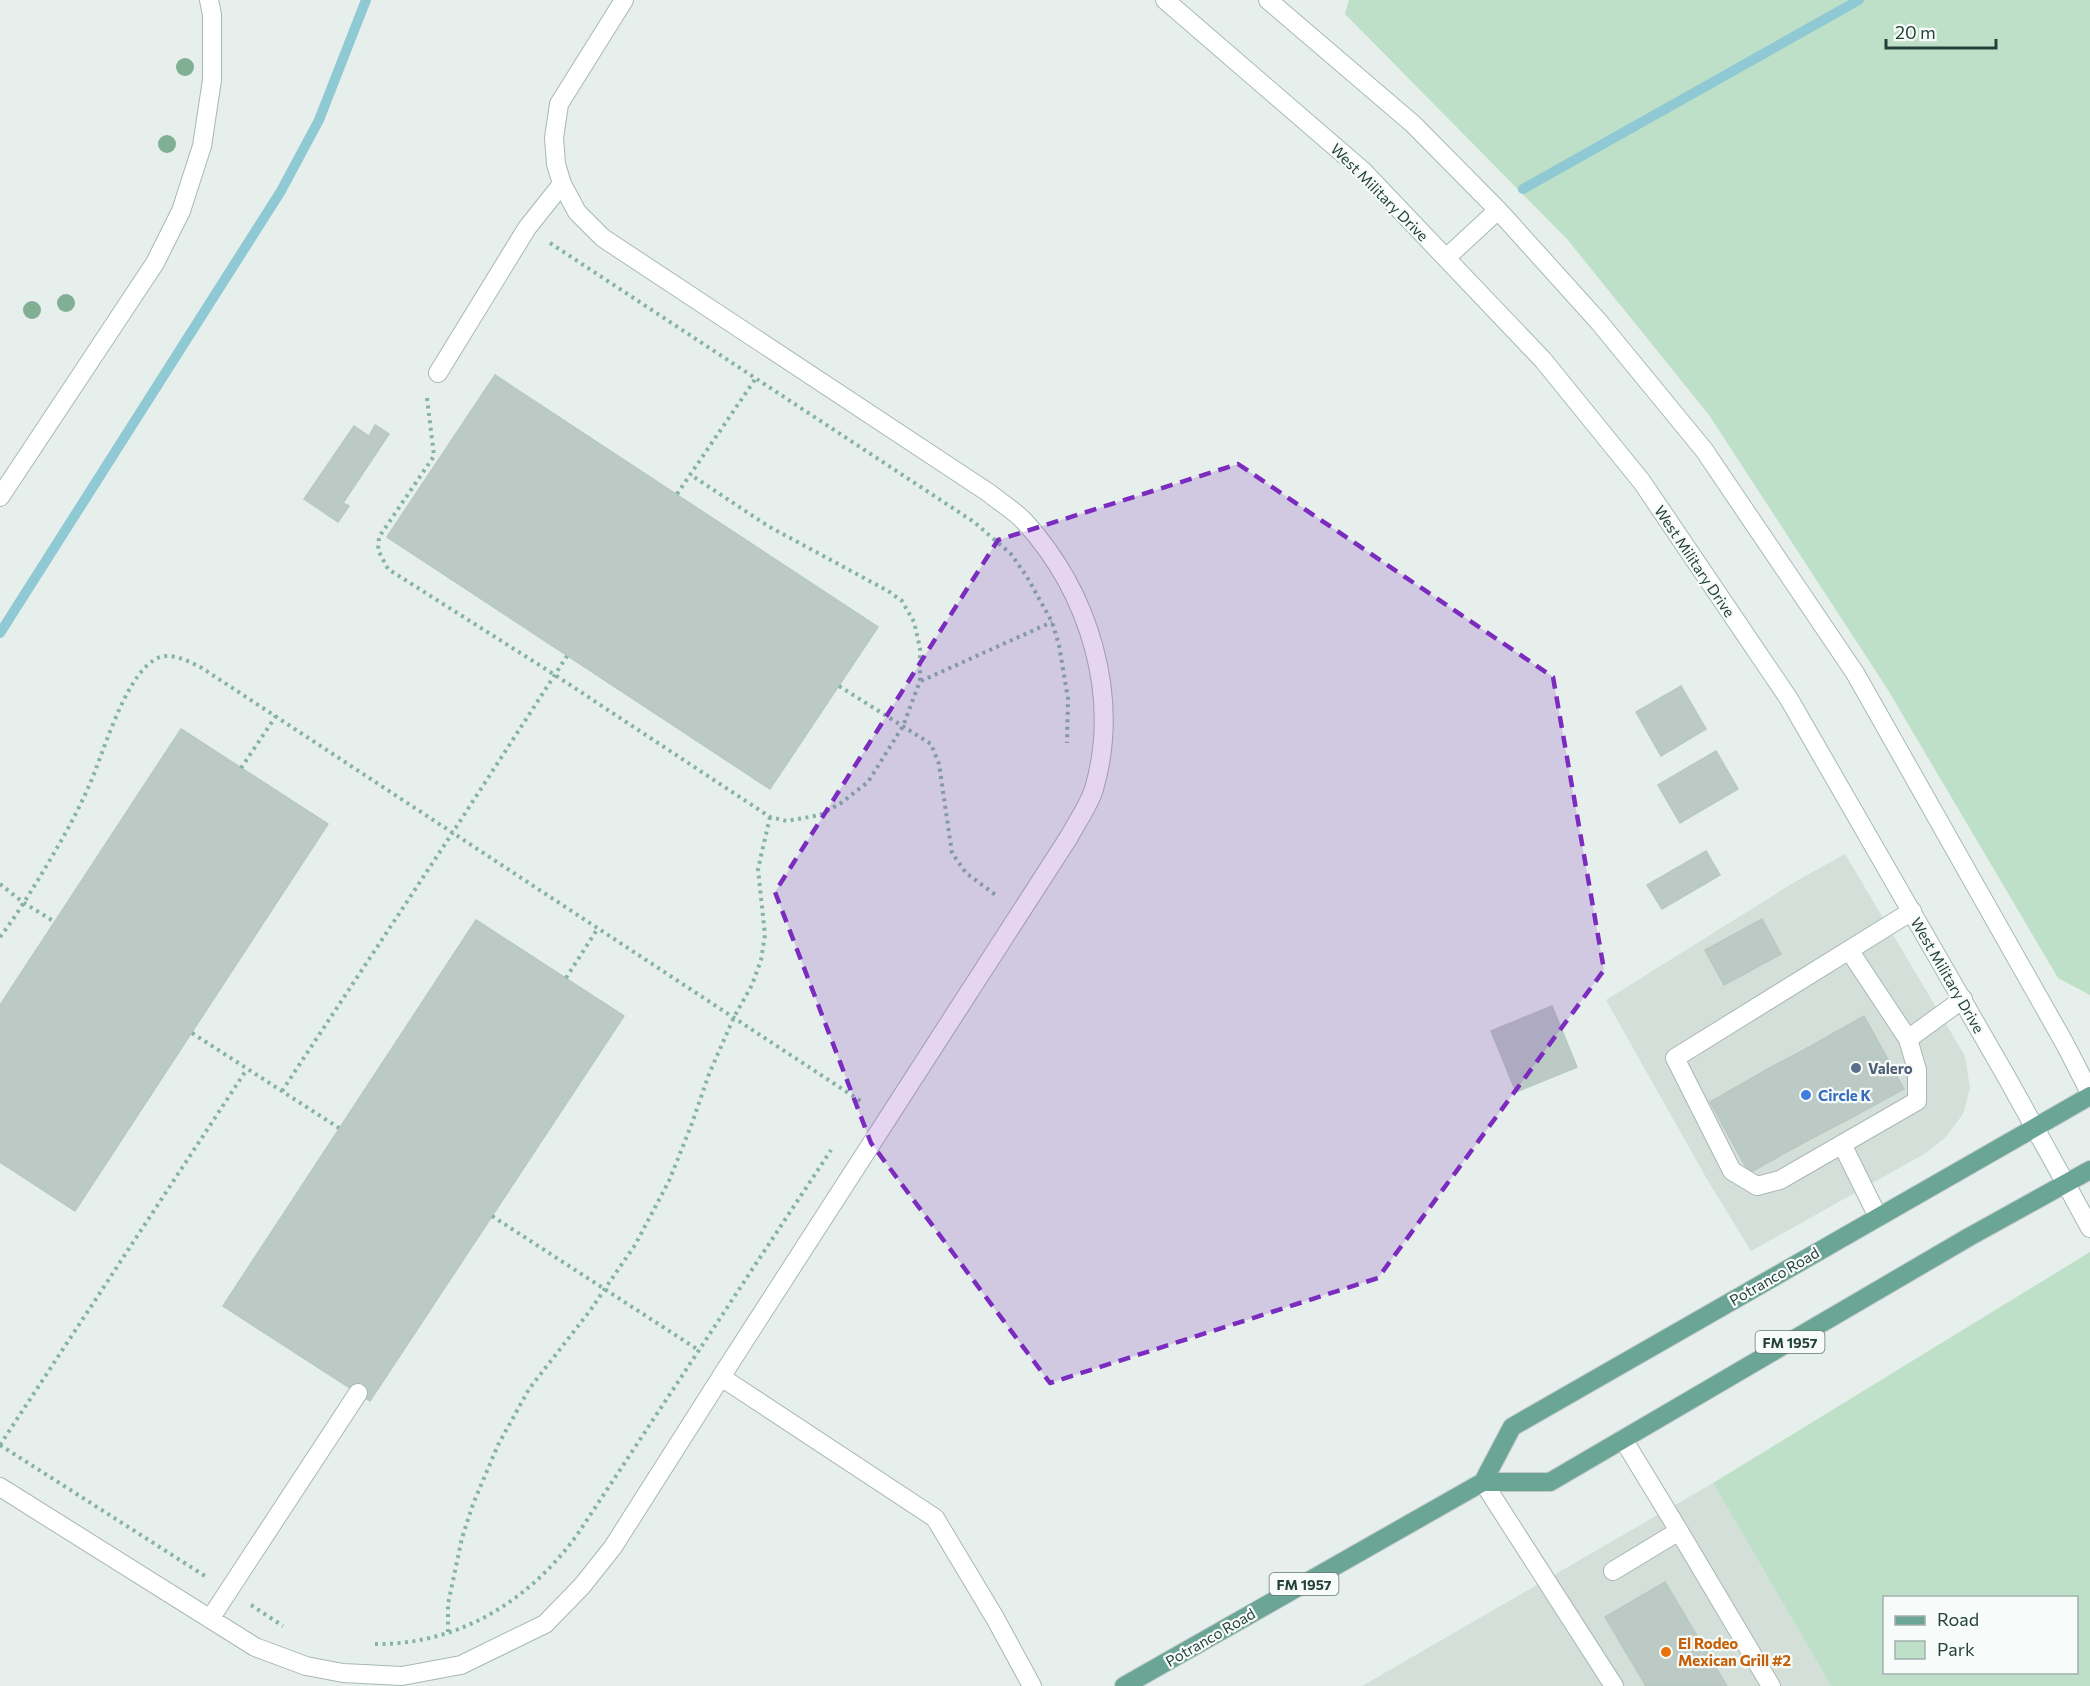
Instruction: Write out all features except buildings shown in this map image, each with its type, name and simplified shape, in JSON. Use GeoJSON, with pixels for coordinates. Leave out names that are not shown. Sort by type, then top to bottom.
{"type":"FeatureCollection","features":[{"type":"Feature","properties":{"kind":"main road"},"geometry":{"type":"LineString","coordinates":[[0,497],[155,263],[181,211],[202,146],[212,80],[212,15],[209,0]]}},
{"type":"Feature","properties":{"kind":"main road"},"geometry":{"type":"LineString","coordinates":[[0,1487],[255,1647],[306,1666],[343,1674],[402,1676],[461,1665],[545,1624],[582,1586],[613,1547],[1069,837],[1094,791],[1104,740],[1104,708],[1094,645],[1072,590],[1050,553],[1023,520],[989,493],[603,238],[577,212],[562,184],[556,164],[554,138],[559,104],[624,0]]}},
{"type":"Feature","properties":{"kind":"main road","name":"West Military Drive"},"geometry":{"type":"LineString","coordinates":[[1164,0],[1362,170],[1543,360],[1642,482],[1789,699],[1963,999],[2090,1228]]}},
{"type":"Feature","properties":{"kind":"main road"},"geometry":{"type":"LineString","coordinates":[[1268,0],[1413,124],[1498,210],[1599,322],[1704,450],[1855,673],[2059,1033],[2090,1094]]}},
{"type":"Feature","properties":{"kind":"main road"},"geometry":{"type":"LineString","coordinates":[[438,374],[527,228],[562,184]]}},
{"type":"Feature","properties":{"kind":"main road"},"geometry":{"type":"LineString","coordinates":[[1446,258],[1498,210]]}},
{"type":"Feature","properties":{"kind":"main road"},"geometry":{"type":"LineString","coordinates":[[1849,950],[1908,1039],[1917,1070],[1917,1101],[1780,1180],[1756,1186],[1732,1171],[1675,1058],[1849,950],[1912,911]]}},
{"type":"Feature","properties":{"kind":"main road"},"geometry":{"type":"LineString","coordinates":[[1908,1039],[1963,999]]}},
{"type":"Feature","properties":{"kind":"main road","name":"Potranco Road"},"geometry":{"type":"LineString","coordinates":[[1483,1482],[1512,1427],[2090,1094]]}},
{"type":"Feature","properties":{"kind":"main road"},"geometry":{"type":"LineString","coordinates":[[1842,1144],[1878,1216]]}},
{"type":"Feature","properties":{"kind":"main road","name":"Potranco Road"},"geometry":{"type":"LineString","coordinates":[[1124,1686],[1483,1482],[1550,1482],[2090,1170]]}},
{"type":"Feature","properties":{"kind":"main road"},"geometry":{"type":"LineString","coordinates":[[721,1377],[935,1518],[995,1618],[1032,1686]]}},
{"type":"Feature","properties":{"kind":"main road"},"geometry":{"type":"LineString","coordinates":[[210,1619],[358,1393]]}},
{"type":"Feature","properties":{"kind":"main road"},"geometry":{"type":"LineString","coordinates":[[1623,1439],[1772,1686]]}},
{"type":"Feature","properties":{"kind":"main road"},"geometry":{"type":"LineString","coordinates":[[1483,1482],[1614,1686]]}},
{"type":"Feature","properties":{"kind":"main road"},"geometry":{"type":"LineString","coordinates":[[1613,1570],[1679,1531]]}},
{"type":"Feature","properties":{"kind":"path"},"geometry":{"type":"LineString","coordinates":[[527,228],[974,522],[1011,554],[1052,622],[1059,645],[1068,699],[1067,743]]}},
{"type":"Feature","properties":{"kind":"path"},"geometry":{"type":"LineString","coordinates":[[438,374],[426,395],[434,456],[379,537],[378,550],[388,569],[555,675],[770,818],[787,821],[819,815],[841,803],[868,782],[903,726],[920,681],[920,648],[914,622],[902,601],[888,591],[768,526],[691,475]]}},
{"type":"Feature","properties":{"kind":"path"},"geometry":{"type":"LineString","coordinates":[[677,494],[756,378]]}},
{"type":"Feature","properties":{"kind":"path"},"geometry":{"type":"LineString","coordinates":[[920,681],[1052,622]]}},
{"type":"Feature","properties":{"kind":"path"},"geometry":{"type":"LineString","coordinates":[[0,937],[56,852],[80,806],[130,690],[144,668],[157,658],[171,656],[186,660],[276,716],[862,1102],[856,1112]]}},
{"type":"Feature","properties":{"kind":"path"},"geometry":{"type":"LineString","coordinates":[[282,1090],[567,656]]}},
{"type":"Feature","properties":{"kind":"path"},"geometry":{"type":"LineString","coordinates":[[838,686],[931,744],[939,764],[952,853],[966,873],[997,896],[991,905]]}},
{"type":"Feature","properties":{"kind":"path"},"geometry":{"type":"LineString","coordinates":[[242,768],[276,716]]}},
{"type":"Feature","properties":{"kind":"path"},"geometry":{"type":"LineString","coordinates":[[448,1632],[448,1605],[459,1550],[473,1504],[498,1445],[529,1389],[605,1289],[635,1245],[669,1181],[709,1074],[762,960],[765,935],[758,869],[770,818]]}},
{"type":"Feature","properties":{"kind":"path"},"geometry":{"type":"LineString","coordinates":[[0,884],[54,922]]}},
{"type":"Feature","properties":{"kind":"path"},"geometry":{"type":"LineString","coordinates":[[566,978],[598,928]]}},
{"type":"Feature","properties":{"kind":"path"},"geometry":{"type":"LineString","coordinates":[[192,1033],[339,1128]]}},
{"type":"Feature","properties":{"kind":"path"},"geometry":{"type":"LineString","coordinates":[[247,1069],[0,1445],[291,1629]]}},
{"type":"Feature","properties":{"kind":"path"},"geometry":{"type":"LineString","coordinates":[[366,1644],[397,1642],[448,1632],[474,1623],[519,1597],[559,1560],[836,1141]]}},
{"type":"Feature","properties":{"kind":"path"},"geometry":{"type":"LineString","coordinates":[[492,1216],[699,1350],[721,1377]]}},
{"type":"Feature","properties":{"kind":"highlighted area"},"geometry":{"type":"Polygon","coordinates":[[[1238,464],[1553,677],[1604,970],[1378,1278],[1050,1383],[871,1143],[775,892],[998,540],[1238,464]]]}},
{"type":"Feature","properties":{"kind":"shaded area"},"geometry":{"type":"Polygon","coordinates":[[[1845,854],[1965,1056],[1970,1088],[1963,1114],[1945,1138],[1926,1153],[1751,1251],[1708,1181],[1606,1000],[1798,880],[1845,854]]]}},
{"type":"Feature","properties":{"kind":"shaded area"},"geometry":{"type":"Polygon","coordinates":[[[1713,1483],[1831,1686],[1362,1686],[1713,1483]]]}},
{"type":"Feature","properties":{"kind":"green space"},"geometry":{"type":"Polygon","coordinates":[[[1349,0],[2090,0],[2090,995],[2058,978],[1888,690],[1709,415],[1567,239],[1345,14],[1349,0]]]}},
{"type":"Feature","properties":{"kind":"green space"},"geometry":{"type":"Polygon","coordinates":[[[2090,1252],[2090,1686],[1831,1686],[1713,1483],[2090,1252]]]}},
{"type":"Feature","properties":{"kind":"waterway"},"geometry":{"type":"LineString","coordinates":[[0,633],[281,191],[319,120],[366,0]]}},
{"type":"Feature","properties":{"kind":"waterway"},"geometry":{"type":"LineString","coordinates":[[1523,189],[1859,0]]}},
{"type":"Feature","properties":{"kind":"place","name":"Valero"},"geometry":{"type":"Point","coordinates":[1856,1068]}},
{"type":"Feature","properties":{"kind":"place","name":"Circle K"},"geometry":{"type":"Point","coordinates":[1806,1095]}},
{"type":"Feature","properties":{"kind":"place","name":"El Rodeo Mexican Grill #2"},"geometry":{"type":"Point","coordinates":[1666,1652]}}]}
